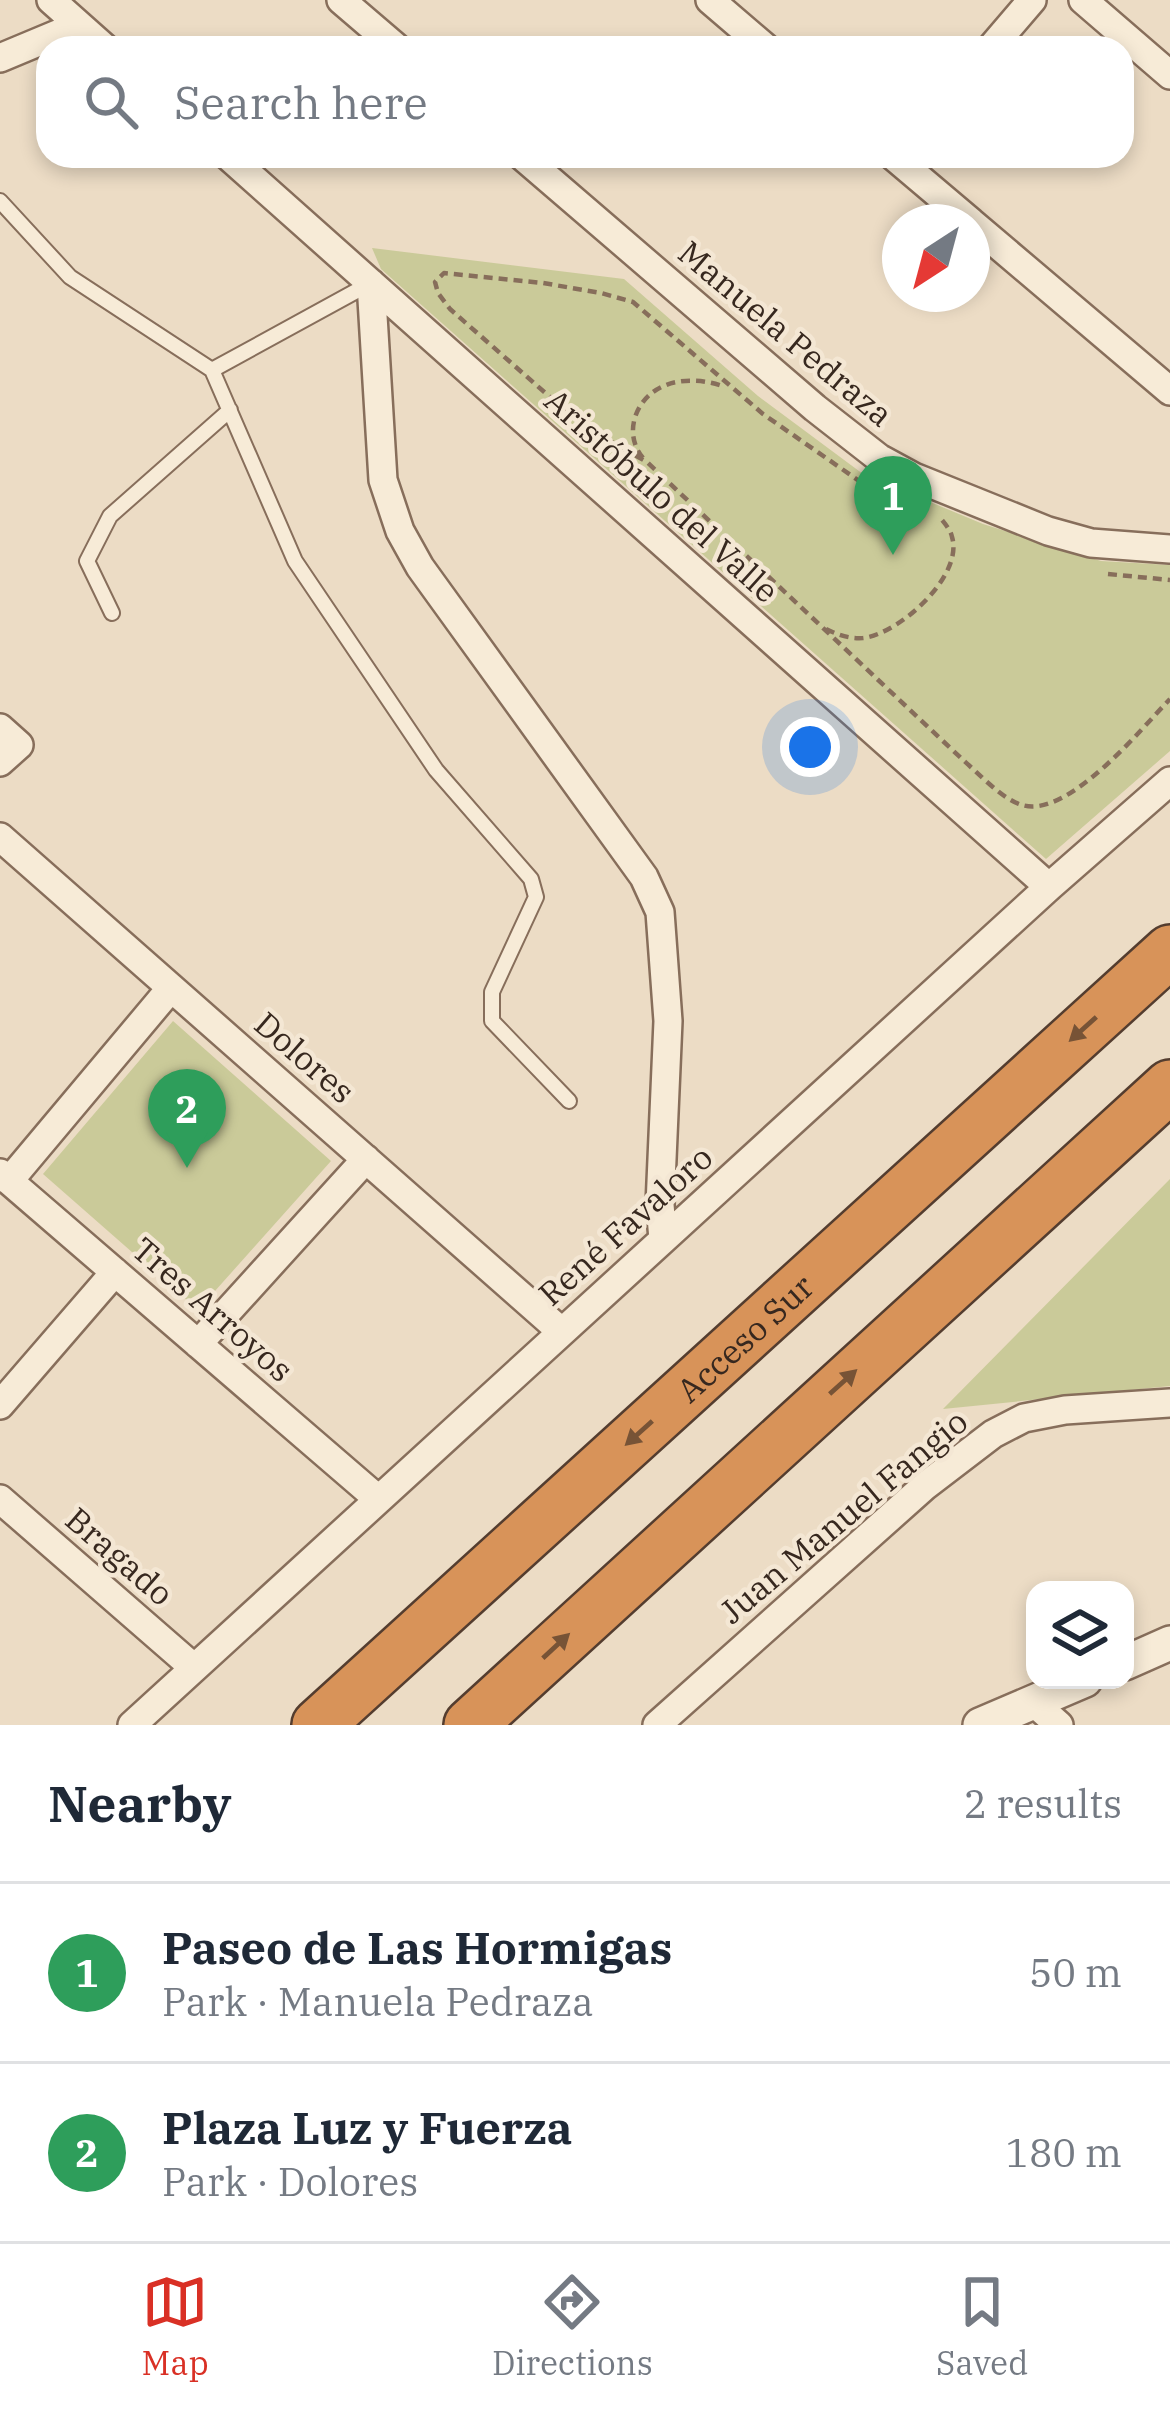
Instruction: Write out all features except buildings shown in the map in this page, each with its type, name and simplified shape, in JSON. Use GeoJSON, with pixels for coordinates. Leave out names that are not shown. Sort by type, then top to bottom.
{"type":"FeatureCollection","features":[{"type":"Feature","properties":{"kind":"highway","name":"Acceso Sur"},"geometry":{"type":"LineString","coordinates":[[318,1725],[1170,951]]}},
{"type":"Feature","properties":{"kind":"highway"},"geometry":{"type":"LineString","coordinates":[[470,1725],[1170,1086]]}},
{"type":"Feature","properties":{"kind":"street"},"geometry":{"type":"LineString","coordinates":[[51,0],[91,36]]}},
{"type":"Feature","properties":{"kind":"street"},"geometry":{"type":"LineString","coordinates":[[341,0],[383,36]]}},
{"type":"Feature","properties":{"kind":"street"},"geometry":{"type":"LineString","coordinates":[[710,0],[752,36]]}},
{"type":"Feature","properties":{"kind":"street"},"geometry":{"type":"LineString","coordinates":[[1001,36],[1032,0]]}},
{"type":"Feature","properties":{"kind":"street"},"geometry":{"type":"LineString","coordinates":[[1083,0],[1125,36]]}},
{"type":"Feature","properties":{"kind":"street"},"geometry":{"type":"LineString","coordinates":[[54,36],[79,26]]}},
{"type":"Feature","properties":{"kind":"street"},"geometry":{"type":"LineString","coordinates":[[0,58],[36,43]]}},
{"type":"Feature","properties":{"kind":"street"},"geometry":{"type":"LineString","coordinates":[[1134,44],[1170,75]]}},
{"type":"Feature","properties":{"kind":"street","name":"Aristóbulo del Valle"},"geometry":{"type":"LineString","coordinates":[[242,168],[1049,887]]}},
{"type":"Feature","properties":{"kind":"street","name":"Manuela Pedraza"},"geometry":{"type":"LineString","coordinates":[[536,168],[830,422],[879,458],[1048,531],[1091,543],[1170,549]]}},
{"type":"Feature","properties":{"kind":"street"},"geometry":{"type":"LineString","coordinates":[[909,168],[951,204]]}},
{"type":"Feature","properties":{"kind":"street"},"geometry":{"type":"LineString","coordinates":[[990,237],[1170,391]]}},
{"type":"Feature","properties":{"kind":"street"},"geometry":{"type":"LineString","coordinates":[[371,283],[383,480],[400,531],[420,567],[644,877],[660,912],[668,1021],[660,1205],[663,1239]]}},
{"type":"Feature","properties":{"kind":"street","name":"René Favaloro"},"geometry":{"type":"LineString","coordinates":[[132,1725],[1170,781]]}},
{"type":"Feature","properties":{"kind":"street","name":"Dolores"},"geometry":{"type":"LineString","coordinates":[[0,837],[562,1332]]}},
{"type":"Feature","properties":{"kind":"street"},"geometry":{"type":"LineString","coordinates":[[4,1177],[171,988]]}},
{"type":"Feature","properties":{"kind":"street"},"geometry":{"type":"LineString","coordinates":[[198,1344],[366,1159]]}},
{"type":"Feature","properties":{"kind":"street","name":"Tres Arroyos"},"geometry":{"type":"LineString","coordinates":[[4,1177],[378,1499]]}},
{"type":"Feature","properties":{"kind":"street"},"geometry":{"type":"LineString","coordinates":[[0,1405],[116,1273]]}},
{"type":"Feature","properties":{"kind":"street","name":"Juan Manuel Fangio"},"geometry":{"type":"LineString","coordinates":[[657,1725],[926,1486],[993,1434],[1024,1418],[1170,1403]]}},
{"type":"Feature","properties":{"kind":"street","name":"Bragado"},"geometry":{"type":"LineString","coordinates":[[0,1498],[193,1667]]}},
{"type":"Feature","properties":{"kind":"street"},"geometry":{"type":"LineString","coordinates":[[1134,1659],[1170,1643]]}},
{"type":"Feature","properties":{"kind":"street"},"geometry":{"type":"LineString","coordinates":[[980,1725],[1064,1689]]}},
{"type":"Feature","properties":{"kind":"street"},"geometry":{"type":"LineString","coordinates":[[1033,1702],[1059,1725]]}},
{"type":"Feature","properties":{"kind":"lane"},"geometry":{"type":"LineString","coordinates":[[0,201],[70,277],[212,370],[295,561],[436,770],[531,879],[536,898],[491,992],[491,1022],[568,1101]]}},
{"type":"Feature","properties":{"kind":"lane"},"geometry":{"type":"LineString","coordinates":[[212,370],[371,283]]}},
{"type":"Feature","properties":{"kind":"lane"},"geometry":{"type":"LineString","coordinates":[[112,613],[88,561],[110,516],[230,410]]}},
{"type":"Feature","properties":{"kind":"path"},"geometry":{"type":"LineString","coordinates":[[874,489],[833,465],[736,393],[633,302],[601,292],[470,274],[444,273],[435,282],[450,309],[559,405],[646,462],[962,759],[1021,805],[1042,806],[1076,790],[1170,699]]}},
{"type":"Feature","properties":{"kind":"path"},"geometry":{"type":"LineString","coordinates":[[646,462],[632,439],[632,425],[656,390],[701,381],[736,393]]}},
{"type":"Feature","properties":{"kind":"path"},"geometry":{"type":"LineString","coordinates":[[821,627],[859,639],[903,621],[944,574],[954,544],[942,520],[954,525]]}},
{"type":"Feature","properties":{"kind":"path"},"geometry":{"type":"LineString","coordinates":[[1091,572],[1170,580]]}},
{"type":"Feature","properties":{"kind":"green space"},"geometry":{"type":"Polygon","coordinates":[[[372,248],[624,279],[758,396],[863,474],[983,524],[1101,561],[1170,565],[1170,751],[1046,859],[381,269],[372,248]]]}},
{"type":"Feature","properties":{"kind":"green space"},"geometry":{"type":"Polygon","coordinates":[[[173,1021],[331,1161],[198,1310],[43,1174],[173,1021]]]}},
{"type":"Feature","properties":{"kind":"green space"},"geometry":{"type":"Polygon","coordinates":[[[1170,1179],[1170,1386],[943,1409],[1170,1179]]]}},
{"type":"Feature","properties":{"kind":"place","name":"Paseo de Las Hormigas"},"geometry":{"type":"Point","coordinates":[893,555]}},
{"type":"Feature","properties":{"kind":"place","name":"Plaza Luz y Fuerza"},"geometry":{"type":"Point","coordinates":[187,1168]}}]}
